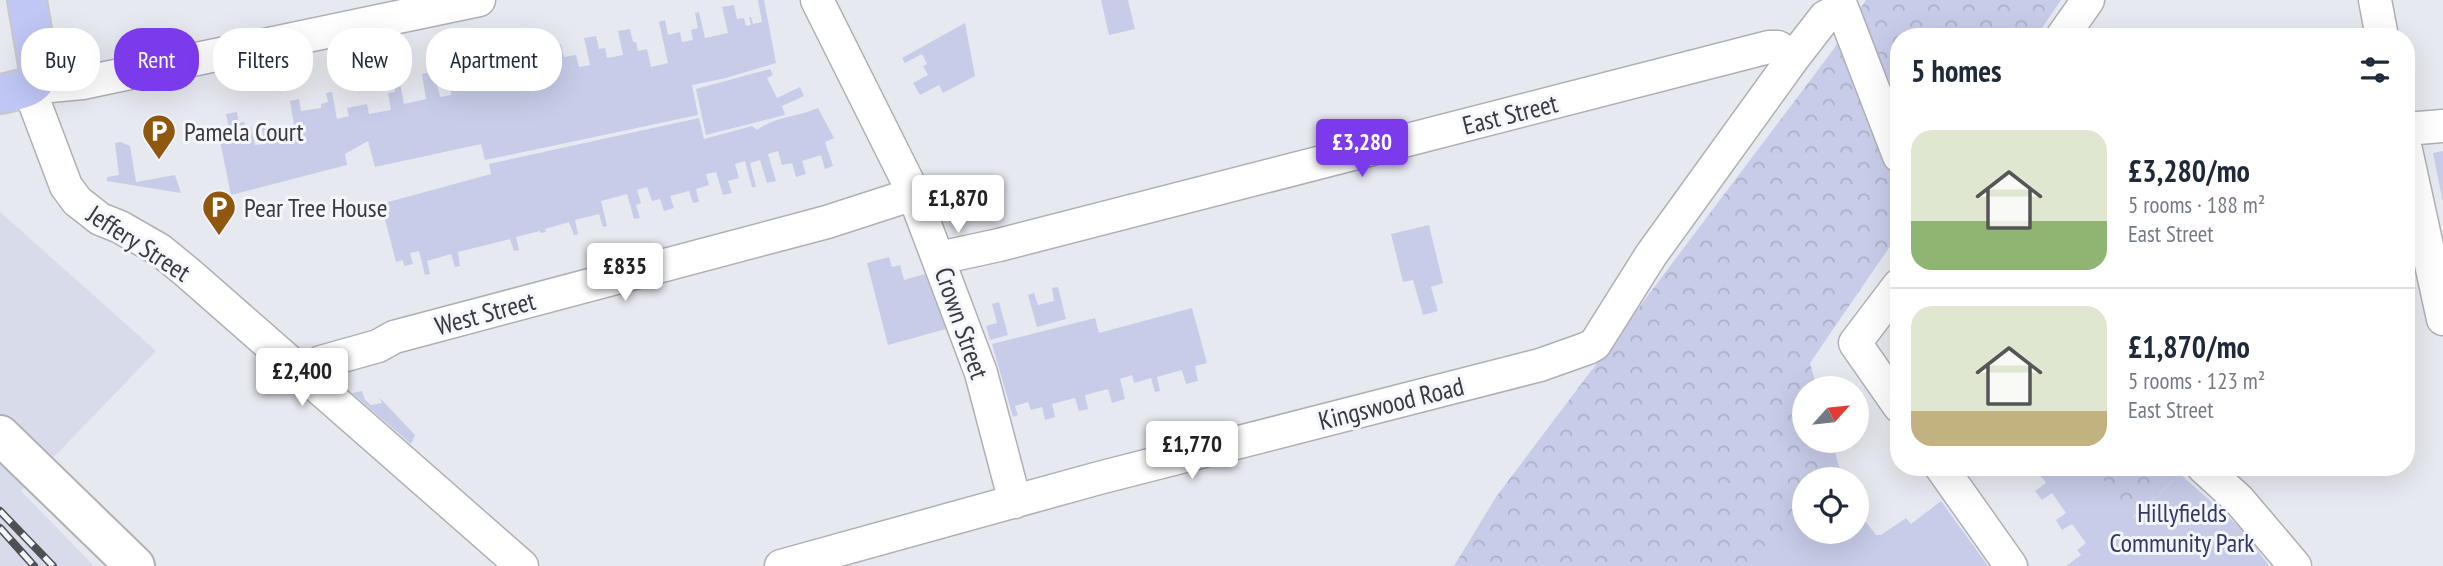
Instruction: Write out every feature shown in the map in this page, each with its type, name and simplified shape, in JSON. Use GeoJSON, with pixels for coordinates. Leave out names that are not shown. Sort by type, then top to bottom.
{"type":"FeatureCollection","features":[{"type":"Feature","properties":{"kind":"main road"},"geometry":{"type":"LineString","coordinates":[[14,91],[37,79],[39,71],[27,0]]}},
{"type":"Feature","properties":{"kind":"street"},"geometry":{"type":"LineString","coordinates":[[14,91],[82,83],[479,0]]}},
{"type":"Feature","properties":{"kind":"street","name":"Crown Street"},"geometry":{"type":"LineString","coordinates":[[817,0],[913,192],[981,373],[1015,502]]}},
{"type":"Feature","properties":{"kind":"street"},"geometry":{"type":"LineString","coordinates":[[2068,28],[2088,0]]}},
{"type":"Feature","properties":{"kind":"street"},"geometry":{"type":"LineString","coordinates":[[2375,0],[2380,28]]}},
{"type":"Feature","properties":{"kind":"street"},"geometry":{"type":"LineString","coordinates":[[1844,10],[1890,132]]}},
{"type":"Feature","properties":{"kind":"street","name":"Kingswood Road"},"geometry":{"type":"LineString","coordinates":[[781,566],[1126,471],[1540,365],[1588,348],[1595,344],[1651,255],[1794,57],[1825,17],[1844,10]]}},
{"type":"Feature","properties":{"kind":"street","name":"East Street"},"geometry":{"type":"LineString","coordinates":[[939,258],[999,245],[1769,47],[1778,47],[1794,57]]}},
{"type":"Feature","properties":{"kind":"street","name":"Jeffery Street"},"geometry":{"type":"LineString","coordinates":[[14,91],[34,107],[66,186],[77,201],[100,219],[120,227],[159,250],[522,566]]}},
{"type":"Feature","properties":{"kind":"street"},"geometry":{"type":"LineString","coordinates":[[2415,128],[2443,126]]}},
{"type":"Feature","properties":{"kind":"street"},"geometry":{"type":"LineString","coordinates":[[2415,190],[2443,319]]}},
{"type":"Feature","properties":{"kind":"street","name":"West Street"},"geometry":{"type":"LineString","coordinates":[[306,376],[321,362],[378,346],[392,337],[827,222],[913,192]]}},
{"type":"Feature","properties":{"kind":"street"},"geometry":{"type":"LineString","coordinates":[[1890,297],[1855,343],[1890,393]]}},
{"type":"Feature","properties":{"kind":"street"},"geometry":{"type":"LineString","coordinates":[[0,435],[135,566]]}},
{"type":"Feature","properties":{"kind":"street"},"geometry":{"type":"LineString","coordinates":[[1947,476],[2011,566]]}},
{"type":"Feature","properties":{"kind":"street"},"geometry":{"type":"LineString","coordinates":[[2213,476],[2239,500],[2295,566]]}},
{"type":"Feature","properties":{"kind":"shaded area"},"geometry":{"type":"Polygon","coordinates":[[[0,212],[156,351],[21,491],[94,566],[0,566],[0,212]]]}},
{"type":"Feature","properties":{"kind":"green space"},"geometry":{"type":"Polygon","coordinates":[[[758,0],[764,0],[776,63],[692,85],[698,115],[485,160],[481,144],[375,167],[368,141],[345,154],[347,165],[231,195],[220,141],[231,138],[226,114],[237,112],[239,123],[244,122],[246,127],[251,127],[255,145],[265,144],[261,124],[265,123],[267,129],[294,125],[290,101],[299,99],[301,111],[321,108],[321,104],[328,102],[326,93],[332,92],[337,119],[349,116],[347,108],[367,104],[369,114],[391,110],[388,93],[402,91],[404,104],[426,99],[422,74],[426,73],[426,91],[439,91],[440,97],[451,95],[451,91],[562,91],[562,48],[564,57],[576,55],[579,67],[590,65],[584,38],[596,36],[599,49],[605,48],[607,58],[623,55],[618,31],[630,29],[638,51],[647,49],[651,67],[668,63],[659,22],[665,20],[668,35],[680,32],[682,42],[693,40],[691,30],[698,28],[695,13],[699,12],[705,38],[728,33],[722,7],[734,5],[737,19],[744,18],[746,26],[751,25],[749,17],[753,24],[762,22],[758,0]]]}},
{"type":"Feature","properties":{"kind":"green space"},"geometry":{"type":"Polygon","coordinates":[[[1101,0],[1128,0],[1135,29],[1109,35],[1101,0]]]}},
{"type":"Feature","properties":{"kind":"green space"},"geometry":{"type":"Polygon","coordinates":[[[1866,0],[2061,0],[2042,28],[1890,28],[1890,246],[1810,363],[1814,376],[1792,376],[1792,453],[1835,453],[1839,467],[1792,467],[1792,531],[1765,566],[1454,566],[1496,497],[1833,50],[1866,0]]]}},
{"type":"Feature","properties":{"kind":"green space"},"geometry":{"type":"Polygon","coordinates":[[[965,23],[975,76],[943,93],[939,85],[920,95],[913,83],[928,75],[923,66],[927,64],[922,54],[905,63],[902,58],[965,23]]]}},
{"type":"Feature","properties":{"kind":"green space"},"geometry":{"type":"Polygon","coordinates":[[[770,69],[773,75],[767,78],[777,98],[800,87],[804,96],[782,106],[785,115],[706,135],[696,89],[770,69]]]}},
{"type":"Feature","properties":{"kind":"green space"},"geometry":{"type":"Polygon","coordinates":[[[818,108],[834,138],[825,142],[833,166],[825,169],[821,155],[802,161],[806,174],[796,177],[792,163],[782,165],[778,151],[768,154],[776,181],[767,183],[760,160],[750,163],[756,187],[752,187],[745,161],[735,164],[739,178],[728,181],[732,193],[723,195],[716,172],[706,174],[709,185],[696,189],[699,202],[693,203],[689,191],[670,196],[674,208],[664,211],[660,199],[652,201],[647,187],[637,190],[641,203],[636,205],[640,218],[634,219],[627,194],[601,201],[607,226],[603,227],[599,214],[575,220],[578,234],[574,235],[569,222],[545,229],[546,232],[516,237],[519,250],[514,251],[510,239],[458,252],[460,266],[455,267],[451,254],[427,261],[430,274],[425,275],[419,251],[410,253],[413,264],[404,266],[403,260],[396,262],[381,204],[491,174],[489,164],[699,118],[704,139],[752,126],[757,130],[770,123],[818,108]]]}},
{"type":"Feature","properties":{"kind":"green space"},"geometry":{"type":"Polygon","coordinates":[[[121,142],[130,146],[136,182],[175,175],[181,193],[107,181],[107,177],[119,175],[115,143],[121,142]]]}},
{"type":"Feature","properties":{"kind":"green space"},"geometry":{"type":"Polygon","coordinates":[[[2443,151],[2443,203],[2433,153],[2443,151]]]}},
{"type":"Feature","properties":{"kind":"green space"},"geometry":{"type":"Polygon","coordinates":[[[1429,225],[1443,283],[1431,287],[1438,311],[1423,315],[1413,280],[1403,282],[1391,234],[1429,225]]]}},
{"type":"Feature","properties":{"kind":"green space"},"geometry":{"type":"Polygon","coordinates":[[[889,257],[892,267],[900,265],[904,280],[925,274],[946,329],[888,345],[867,263],[889,257]]]}},
{"type":"Feature","properties":{"kind":"green space"},"geometry":{"type":"Polygon","coordinates":[[[1058,287],[1066,319],[1037,327],[1028,295],[1034,293],[1038,305],[1054,301],[1052,288],[1058,287]]]}},
{"type":"Feature","properties":{"kind":"green space"},"geometry":{"type":"Polygon","coordinates":[[[999,302],[1008,335],[990,340],[986,326],[997,323],[992,304],[999,302]]]}},
{"type":"Feature","properties":{"kind":"green space"},"geometry":{"type":"Polygon","coordinates":[[[1192,308],[1207,363],[1195,366],[1198,381],[1186,384],[1182,370],[1157,377],[1160,391],[1155,392],[1151,378],[1134,383],[1132,375],[1120,379],[1125,399],[1112,403],[1108,389],[1085,395],[1088,409],[1079,411],[1075,398],[1052,404],[1055,417],[1045,420],[1042,407],[1031,410],[1028,402],[1015,406],[1018,415],[1013,417],[992,344],[1095,318],[1099,333],[1192,308]]]}},
{"type":"Feature","properties":{"kind":"green space"},"geometry":{"type":"Polygon","coordinates":[[[362,391],[365,400],[371,405],[382,403],[379,397],[415,435],[411,444],[352,393],[362,391]]]}},
{"type":"Feature","properties":{"kind":"green space"},"geometry":{"type":"Polygon","coordinates":[[[1795,453],[1833,453],[1839,467],[1792,467],[1792,544],[1869,544],[1869,526],[1876,535],[1881,535],[1906,518],[1911,524],[1941,501],[1988,566],[1710,566],[1795,453]]]}},
{"type":"Feature","properties":{"kind":"green space","name":"Hillyfields Community Park"},"geometry":{"type":"Polygon","coordinates":[[[2041,476],[2101,476],[2133,518],[2178,476],[2182,476],[2243,530],[2269,566],[2066,566],[2081,555],[2077,550],[2086,543],[2072,524],[2062,530],[2056,520],[2066,513],[2052,493],[2042,500],[2035,491],[2046,483],[2041,476]]]}},
{"type":"Feature","properties":{"kind":"green space"},"geometry":{"type":"Polygon","coordinates":[[[2101,476],[2178,476],[2132,518],[2101,476]]]}},
{"type":"Feature","properties":{"kind":"railway"},"geometry":{"type":"LineString","coordinates":[[0,511],[53,566]]}},
{"type":"Feature","properties":{"kind":"railway"},"geometry":{"type":"LineString","coordinates":[[0,528],[34,566]]}},
{"type":"Feature","properties":{"kind":"place","name":"Pamela Court"},"geometry":{"type":"Point","coordinates":[159,161]}},
{"type":"Feature","properties":{"kind":"place","name":"Pear Tree House"},"geometry":{"type":"Point","coordinates":[219,237]}}]}
